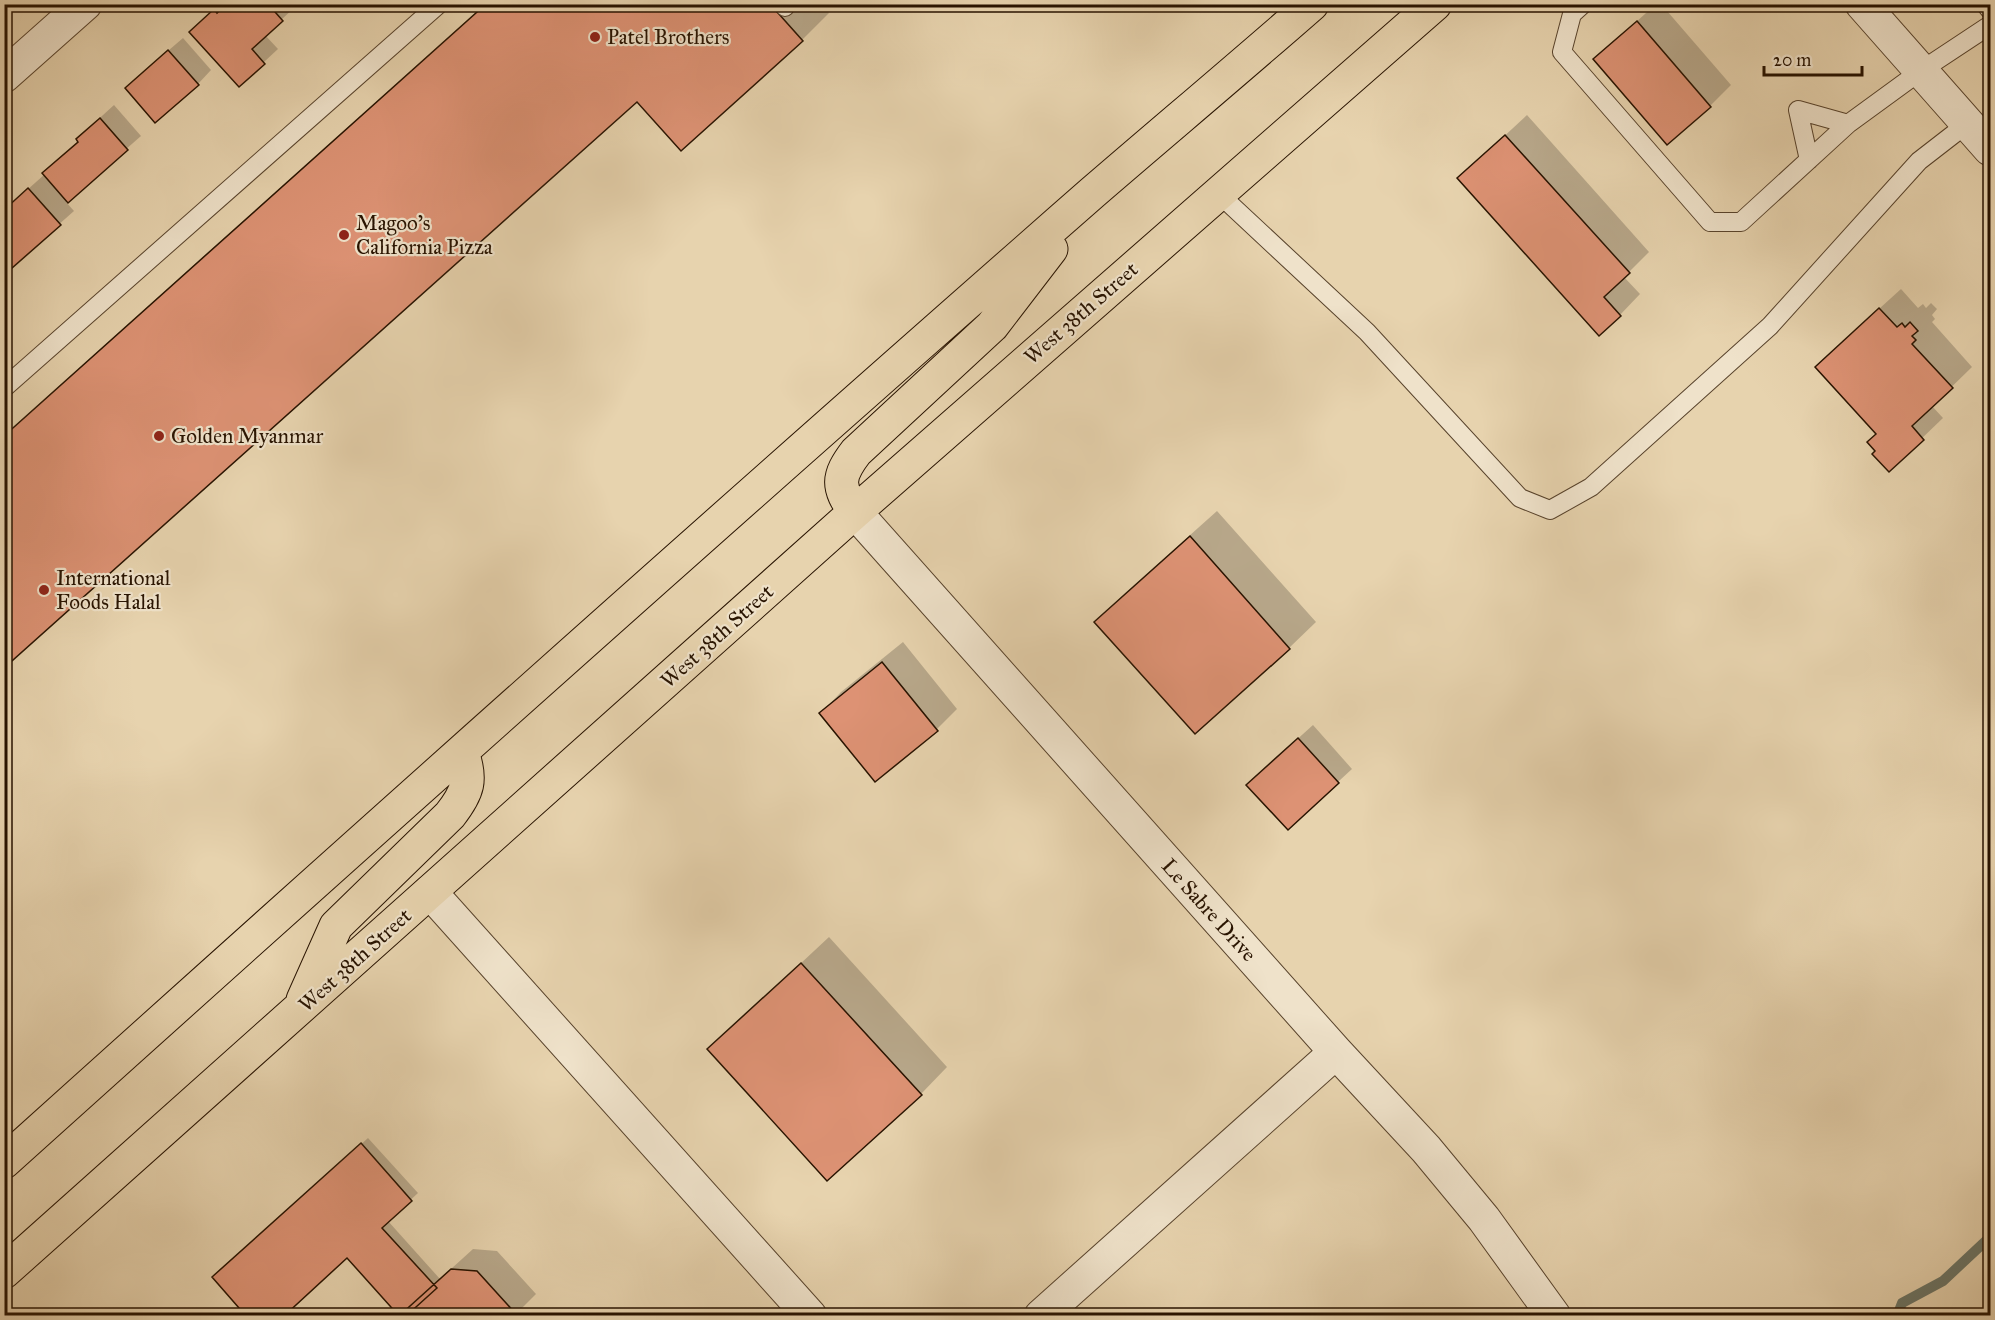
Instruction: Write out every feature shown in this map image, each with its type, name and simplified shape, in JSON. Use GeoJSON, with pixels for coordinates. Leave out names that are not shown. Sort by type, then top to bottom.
{"type":"FeatureCollection","features":[{"type":"Feature","properties":{"kind":"main road"},"geometry":{"type":"LineString","coordinates":[[4,1162],[1096,190],[1312,4]]}},
{"type":"Feature","properties":{"kind":"main road","name":"West 38th Street"},"geometry":{"type":"LineString","coordinates":[[4,1272],[855,512],[1435,4]]}},
{"type":"Feature","properties":{"kind":"main road"},"geometry":{"type":"LineString","coordinates":[[855,512],[842,490],[841,478],[844,467],[856,452],[992,326],[1096,190]]}},
{"type":"Feature","properties":{"kind":"main road"},"geometry":{"type":"LineString","coordinates":[[298,1010],[336,926],[450,815],[462,800],[468,778],[462,752]]}},
{"type":"Feature","properties":{"kind":"street"},"geometry":{"type":"LineString","coordinates":[[1862,4],[1990,149]]}},
{"type":"Feature","properties":{"kind":"street"},"geometry":{"type":"LineString","coordinates":[[4,76],[79,7]]}},
{"type":"Feature","properties":{"kind":"street","name":"Le Sabre Drive"},"geometry":{"type":"LineString","coordinates":[[855,512],[1455,1183],[1512,1256],[1554,1316]]}},
{"type":"Feature","properties":{"kind":"street"},"geometry":{"type":"LineString","coordinates":[[430,892],[810,1316]]}},
{"type":"Feature","properties":{"kind":"street"},"geometry":{"type":"LineString","coordinates":[[1041,1316],[1336,1052]]}},
{"type":"Feature","properties":{"kind":"lane"},"geometry":{"type":"LineString","coordinates":[[4,388],[439,4]]}},
{"type":"Feature","properties":{"kind":"lane"},"geometry":{"type":"LineString","coordinates":[[1583,4],[1572,14],[1562,52],[1710,222],[1741,222],[1848,124],[1922,70],[1990,25]]}},
{"type":"Feature","properties":{"kind":"lane"},"geometry":{"type":"LineString","coordinates":[[1985,4],[1990,10]]}},
{"type":"Feature","properties":{"kind":"lane"},"geometry":{"type":"LineString","coordinates":[[1809,160],[1798,110],[1848,124]]}},
{"type":"Feature","properties":{"kind":"lane"},"geometry":{"type":"LineString","coordinates":[[1218,193],[1367,332],[1520,498],[1550,510],[1591,487],[1770,326],[1919,161],[1968,123]]}},
{"type":"Feature","properties":{"kind":"building"},"geometry":{"type":"Polygon","coordinates":[[[226,4],[268,4],[283,21],[252,49],[265,64],[239,87],[189,32],[214,9],[217,13],[226,4]]]}},
{"type":"Feature","properties":{"kind":"building"},"geometry":{"type":"Polygon","coordinates":[[[486,4],[770,4],[803,41],[681,151],[637,102],[4,668],[4,436],[486,4]]]}},
{"type":"Feature","properties":{"kind":"building"},"geometry":{"type":"Polygon","coordinates":[[[1637,21],[1711,107],[1667,145],[1593,59],[1637,21]]]}},
{"type":"Feature","properties":{"kind":"building"},"geometry":{"type":"Polygon","coordinates":[[[168,50],[199,85],[155,123],[125,88],[168,50]]]}},
{"type":"Feature","properties":{"kind":"building"},"geometry":{"type":"Polygon","coordinates":[[[100,118],[128,150],[68,203],[42,173],[78,142],[76,139],[100,118]]]}},
{"type":"Feature","properties":{"kind":"building"},"geometry":{"type":"Polygon","coordinates":[[[1505,135],[1630,273],[1604,297],[1621,316],[1599,336],[1457,178],[1505,135]]]}},
{"type":"Feature","properties":{"kind":"building"},"geometry":{"type":"Polygon","coordinates":[[[28,188],[61,225],[4,275],[4,210],[28,188]]]}},
{"type":"Feature","properties":{"kind":"building"},"geometry":{"type":"Polygon","coordinates":[[[1879,308],[1897,327],[1902,323],[1905,327],[1910,322],[1918,331],[1912,336],[1916,340],[1912,344],[1953,388],[1912,426],[1924,440],[1889,472],[1872,454],[1875,451],[1867,442],[1876,434],[1815,367],[1879,308]]]}},
{"type":"Feature","properties":{"kind":"building"},"geometry":{"type":"Polygon","coordinates":[[[1190,536],[1290,649],[1195,734],[1094,622],[1190,536]]]}},
{"type":"Feature","properties":{"kind":"building"},"geometry":{"type":"Polygon","coordinates":[[[882,662],[938,731],[875,782],[819,713],[882,662]]]}},
{"type":"Feature","properties":{"kind":"building"},"geometry":{"type":"Polygon","coordinates":[[[1298,738],[1339,783],[1288,830],[1246,785],[1298,738]]]}},
{"type":"Feature","properties":{"kind":"building"},"geometry":{"type":"Polygon","coordinates":[[[801,963],[922,1095],[827,1181],[707,1049],[801,963]]]}},
{"type":"Feature","properties":{"kind":"building"},"geometry":{"type":"Polygon","coordinates":[[[361,1143],[412,1201],[382,1228],[437,1288],[406,1316],[399,1316],[347,1258],[284,1316],[246,1316],[212,1277],[361,1143]]]}},
{"type":"Feature","properties":{"kind":"building"},"geometry":{"type":"Polygon","coordinates":[[[451,1269],[477,1271],[517,1315],[399,1316],[451,1269]]]}},
{"type":"Feature","properties":{"kind":"waterway"},"geometry":{"type":"LineString","coordinates":[[1897,1316],[1902,1303],[1943,1281],[1990,1237]]}},
{"type":"Feature","properties":{"kind":"place","name":"Patel Brothers"},"geometry":{"type":"Point","coordinates":[595,37]}},
{"type":"Feature","properties":{"kind":"place","name":"Magoo's California Pizza"},"geometry":{"type":"Point","coordinates":[344,235]}},
{"type":"Feature","properties":{"kind":"place","name":"Golden Myanmar"},"geometry":{"type":"Point","coordinates":[159,436]}},
{"type":"Feature","properties":{"kind":"place","name":"International Foods Halal"},"geometry":{"type":"Point","coordinates":[44,590]}}]}
